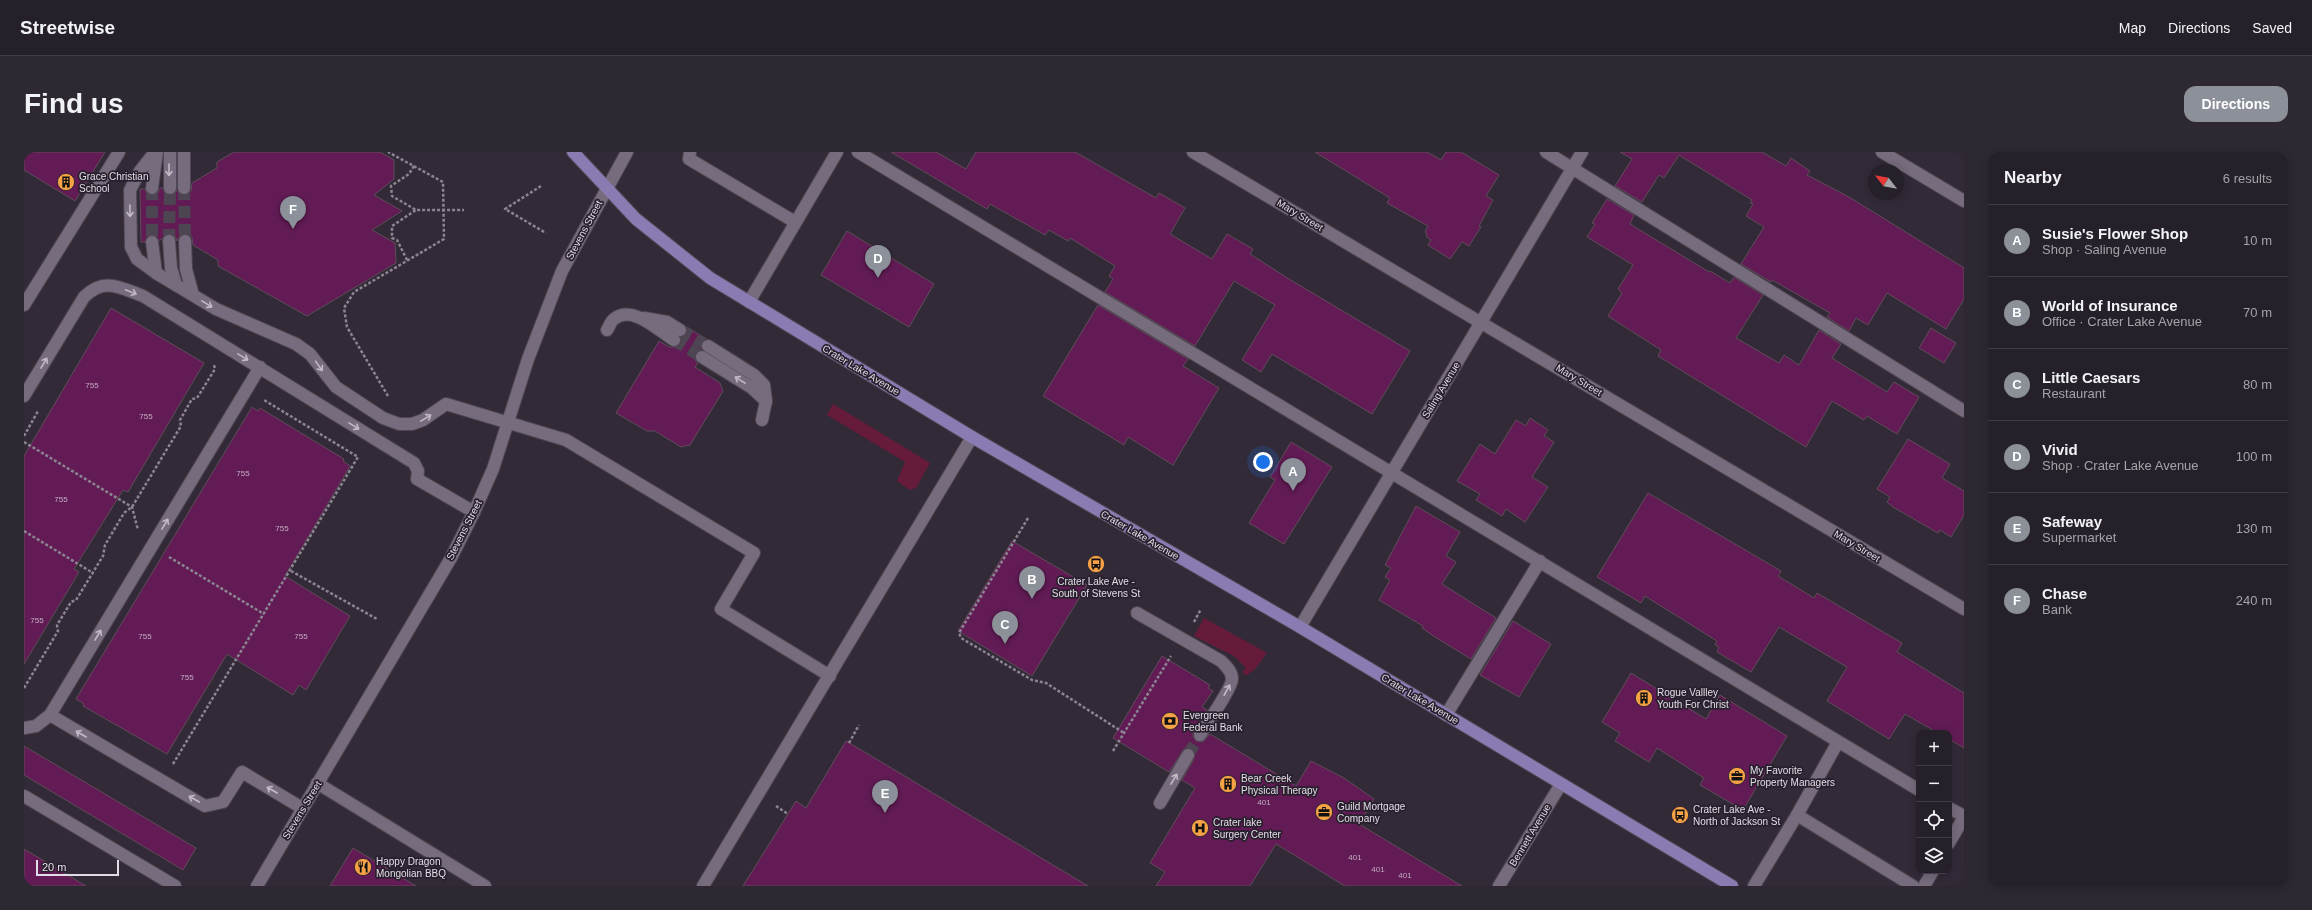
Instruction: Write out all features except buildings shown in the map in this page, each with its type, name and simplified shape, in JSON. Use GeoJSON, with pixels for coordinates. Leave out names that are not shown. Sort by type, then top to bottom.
{"type":"FeatureCollection","features":[{"type":"Feature","properties":{"kind":"main road","name":"Crater Lake Avenue"},"geometry":{"type":"LineString","coordinates":[[573,152],[606,189],[636,219],[671,249],[710,278],[972,437],[1300,627],[1732,886]]}},
{"type":"Feature","properties":{"kind":"street"},"geometry":{"type":"LineString","coordinates":[[24,305],[119,152]]}},
{"type":"Feature","properties":{"kind":"street"},"geometry":{"type":"LineString","coordinates":[[152,188],[156,152]]}},
{"type":"Feature","properties":{"kind":"street"},"geometry":{"type":"LineString","coordinates":[[156,152],[140,171],[130,190],[131,247],[137,259],[156,273],[216,309],[296,344],[310,354],[336,387],[383,418],[399,424],[412,424],[424,420],[446,404],[566,440],[754,553],[721,609],[830,676]]}},
{"type":"Feature","properties":{"kind":"street"},"geometry":{"type":"LineString","coordinates":[[170,152],[170,188]]}},
{"type":"Feature","properties":{"kind":"street"},"geometry":{"type":"LineString","coordinates":[[184,152],[184,188]]}},
{"type":"Feature","properties":{"kind":"street","name":"Stevens Street"},"geometry":{"type":"LineString","coordinates":[[257,886],[451,558],[493,469],[543,315],[562,272],[627,152]]}},
{"type":"Feature","properties":{"kind":"street"},"geometry":{"type":"LineString","coordinates":[[690,152],[689,159],[795,222]]}},
{"type":"Feature","properties":{"kind":"street"},"geometry":{"type":"LineString","coordinates":[[749,302],[836,152]]}},
{"type":"Feature","properties":{"kind":"street"},"geometry":{"type":"LineString","coordinates":[[858,152],[1916,788]]}},
{"type":"Feature","properties":{"kind":"street","name":"Mary Street"},"geometry":{"type":"LineString","coordinates":[[1193,152],[1964,609]]}},
{"type":"Feature","properties":{"kind":"street"},"geometry":{"type":"LineString","coordinates":[[1546,152],[1964,411]]}},
{"type":"Feature","properties":{"kind":"street","name":"Saling Avenue"},"geometry":{"type":"LineString","coordinates":[[1300,627],[1582,152]]}},
{"type":"Feature","properties":{"kind":"street"},"geometry":{"type":"LineString","coordinates":[[1882,152],[1964,201]]}},
{"type":"Feature","properties":{"kind":"street"},"geometry":{"type":"LineString","coordinates":[[169,241],[171,268],[176,285]]}},
{"type":"Feature","properties":{"kind":"street"},"geometry":{"type":"LineString","coordinates":[[185,241],[186,269],[193,295]]}},
{"type":"Feature","properties":{"kind":"street"},"geometry":{"type":"LineString","coordinates":[[152,242],[156,273]]}},
{"type":"Feature","properties":{"kind":"street"},"geometry":{"type":"LineString","coordinates":[[24,396],[84,297],[93,288],[106,284],[118,286],[143,296],[260,367],[414,464],[418,471],[417,479],[474,512]]}},
{"type":"Feature","properties":{"kind":"street"},"geometry":{"type":"LineString","coordinates":[[607,330],[614,319],[625,314],[667,322],[680,330]]}},
{"type":"Feature","properties":{"kind":"street"},"geometry":{"type":"LineString","coordinates":[[641,318],[674,340]]}},
{"type":"Feature","properties":{"kind":"street"},"geometry":{"type":"LineString","coordinates":[[705,352],[752,388],[766,401],[762,420]]}},
{"type":"Feature","properties":{"kind":"street"},"geometry":{"type":"LineString","coordinates":[[24,728],[36,726],[50,715],[260,367]]}},
{"type":"Feature","properties":{"kind":"street"},"geometry":{"type":"LineString","coordinates":[[703,886],[972,437]]}},
{"type":"Feature","properties":{"kind":"street"},"geometry":{"type":"LineString","coordinates":[[1446,715],[1540,561]]}},
{"type":"Feature","properties":{"kind":"street"},"geometry":{"type":"LineString","coordinates":[[1137,613],[1221,661],[1229,668],[1232,678],[1229,690],[1200,735]]}},
{"type":"Feature","properties":{"kind":"street"},"geometry":{"type":"LineString","coordinates":[[50,715],[205,806],[223,802],[242,772],[302,808]]}},
{"type":"Feature","properties":{"kind":"street"},"geometry":{"type":"LineString","coordinates":[[1754,886],[1797,815],[1838,742]]}},
{"type":"Feature","properties":{"kind":"street"},"geometry":{"type":"LineString","coordinates":[[1160,803],[1188,755]]}},
{"type":"Feature","properties":{"kind":"street"},"geometry":{"type":"LineString","coordinates":[[317,783],[485,886]]}},
{"type":"Feature","properties":{"kind":"street","name":"Bennett Avenue"},"geometry":{"type":"LineString","coordinates":[[1499,886],[1561,784]]}},
{"type":"Feature","properties":{"kind":"street"},"geometry":{"type":"LineString","coordinates":[[24,796],[175,886]]}},
{"type":"Feature","properties":{"kind":"street"},"geometry":{"type":"LineString","coordinates":[[1952,810],[1964,817],[1952,838]]}},
{"type":"Feature","properties":{"kind":"street"},"geometry":{"type":"LineString","coordinates":[[1797,815],[1913,886]]}},
{"type":"Feature","properties":{"kind":"street"},"geometry":{"type":"LineString","coordinates":[[1924,886],[1931,874]]}},
{"type":"Feature","properties":{"kind":"path"},"geometry":{"type":"LineString","coordinates":[[388,152],[443,182],[444,239],[354,292],[344,308],[347,326],[391,402]]}},
{"type":"Feature","properties":{"kind":"path"},"geometry":{"type":"LineString","coordinates":[[414,166],[409,174],[391,186],[392,196],[416,210],[464,210]]}},
{"type":"Feature","properties":{"kind":"path"},"geometry":{"type":"LineString","coordinates":[[541,186],[505,209],[546,233]]}},
{"type":"Feature","properties":{"kind":"path"},"geometry":{"type":"LineString","coordinates":[[407,260],[397,240],[392,238],[392,226],[416,210]]}},
{"type":"Feature","properties":{"kind":"path"},"geometry":{"type":"LineString","coordinates":[[24,688],[58,631],[57,625],[71,602],[76,600],[93,573],[124,513],[132,507],[181,426],[180,420],[192,399],[197,398],[215,369],[213,361]]}},
{"type":"Feature","properties":{"kind":"path"},"geometry":{"type":"LineString","coordinates":[[170,770],[291,571],[358,457],[263,400]]}},
{"type":"Feature","properties":{"kind":"path"},"geometry":{"type":"LineString","coordinates":[[24,436],[40,408]]}},
{"type":"Feature","properties":{"kind":"path"},"geometry":{"type":"LineString","coordinates":[[24,442],[132,507],[139,533]]}},
{"type":"Feature","properties":{"kind":"path"},"geometry":{"type":"LineString","coordinates":[[1028,518],[959,633],[961,638],[1032,680],[1046,683],[1124,733]]}},
{"type":"Feature","properties":{"kind":"path"},"geometry":{"type":"LineString","coordinates":[[24,531],[93,573]]}},
{"type":"Feature","properties":{"kind":"path"},"geometry":{"type":"LineString","coordinates":[[162,552],[265,614]]}},
{"type":"Feature","properties":{"kind":"path"},"geometry":{"type":"LineString","coordinates":[[1096,564],[1100,556]]}},
{"type":"Feature","properties":{"kind":"path"},"geometry":{"type":"LineString","coordinates":[[291,571],[377,619]]}},
{"type":"Feature","properties":{"kind":"path"},"geometry":{"type":"LineString","coordinates":[[1113,751],[1201,609]]}},
{"type":"Feature","properties":{"kind":"path"},"geometry":{"type":"LineString","coordinates":[[849,743],[859,725]]}},
{"type":"Feature","properties":{"kind":"path"},"geometry":{"type":"LineString","coordinates":[[776,806],[788,814]]}},
{"type":"Feature","properties":{"kind":"shaded area"},"geometry":{"type":"Polygon","coordinates":[[[833,404],[930,463],[916,488],[910,490],[897,481],[905,462],[827,415],[833,404]]]}},
{"type":"Feature","properties":{"kind":"shaded area"},"geometry":{"type":"Polygon","coordinates":[[[1204,618],[1267,653],[1255,669],[1247,675],[1244,675],[1243,670],[1246,668],[1234,656],[1194,636],[1204,618]]]}},
{"type":"Feature","properties":{"kind":"tunnel"},"geometry":{"type":"LineString","coordinates":[[152,188],[152,242]]}},
{"type":"Feature","properties":{"kind":"tunnel"},"geometry":{"type":"LineString","coordinates":[[169,241],[170,188]]}},
{"type":"Feature","properties":{"kind":"tunnel"},"geometry":{"type":"LineString","coordinates":[[184,188],[185,241]]}},
{"type":"Feature","properties":{"kind":"tunnel"},"geometry":{"type":"LineString","coordinates":[[680,330],[708,346]]}},
{"type":"Feature","properties":{"kind":"tunnel"},"geometry":{"type":"LineString","coordinates":[[674,340],[702,357]]}},
{"type":"Feature","properties":{"kind":"tunnel"},"geometry":{"type":"LineString","coordinates":[[1188,755],[1200,735]]}},
{"type":"Feature","properties":{"kind":"place","name":"Grace Christian School"},"geometry":{"type":"Point","coordinates":[66,182]}},
{"type":"Feature","properties":{"kind":"place","name":"Chase"},"geometry":{"type":"Point","coordinates":[293,229]}},
{"type":"Feature","properties":{"kind":"place","name":"Vivid"},"geometry":{"type":"Point","coordinates":[878,278]}},
{"type":"Feature","properties":{"kind":"place","name":"Susie's Flower Shop"},"geometry":{"type":"Point","coordinates":[1293,491]}},
{"type":"Feature","properties":{"kind":"place","name":"Crater Lake Ave - South of Stevens St"},"geometry":{"type":"Point","coordinates":[1096,564]}},
{"type":"Feature","properties":{"kind":"place","name":"World of Insurance"},"geometry":{"type":"Point","coordinates":[1032,599]}},
{"type":"Feature","properties":{"kind":"place","name":"Little Caesars"},"geometry":{"type":"Point","coordinates":[1005,644]}},
{"type":"Feature","properties":{"kind":"place","name":"Rogue Vallley Youth For Christ"},"geometry":{"type":"Point","coordinates":[1644,698]}},
{"type":"Feature","properties":{"kind":"place","name":"Evergreen Federal Bank"},"geometry":{"type":"Point","coordinates":[1170,721]}},
{"type":"Feature","properties":{"kind":"place","name":"My Favorite Property Managers"},"geometry":{"type":"Point","coordinates":[1737,776]}},
{"type":"Feature","properties":{"kind":"place","name":"Bear Creek Physical Therapy"},"geometry":{"type":"Point","coordinates":[1228,784]}},
{"type":"Feature","properties":{"kind":"place","name":"Guild Mortgage Company"},"geometry":{"type":"Point","coordinates":[1324,812]}},
{"type":"Feature","properties":{"kind":"place","name":"Safeway"},"geometry":{"type":"Point","coordinates":[885,813]}},
{"type":"Feature","properties":{"kind":"place","name":"Crater Lake Ave - North of Jackson St"},"geometry":{"type":"Point","coordinates":[1680,815]}},
{"type":"Feature","properties":{"kind":"place","name":"Crater lake Surgery Center"},"geometry":{"type":"Point","coordinates":[1200,828]}},
{"type":"Feature","properties":{"kind":"place","name":"Happy Dragon Mongolian BBQ"},"geometry":{"type":"Point","coordinates":[363,867]}}]}
